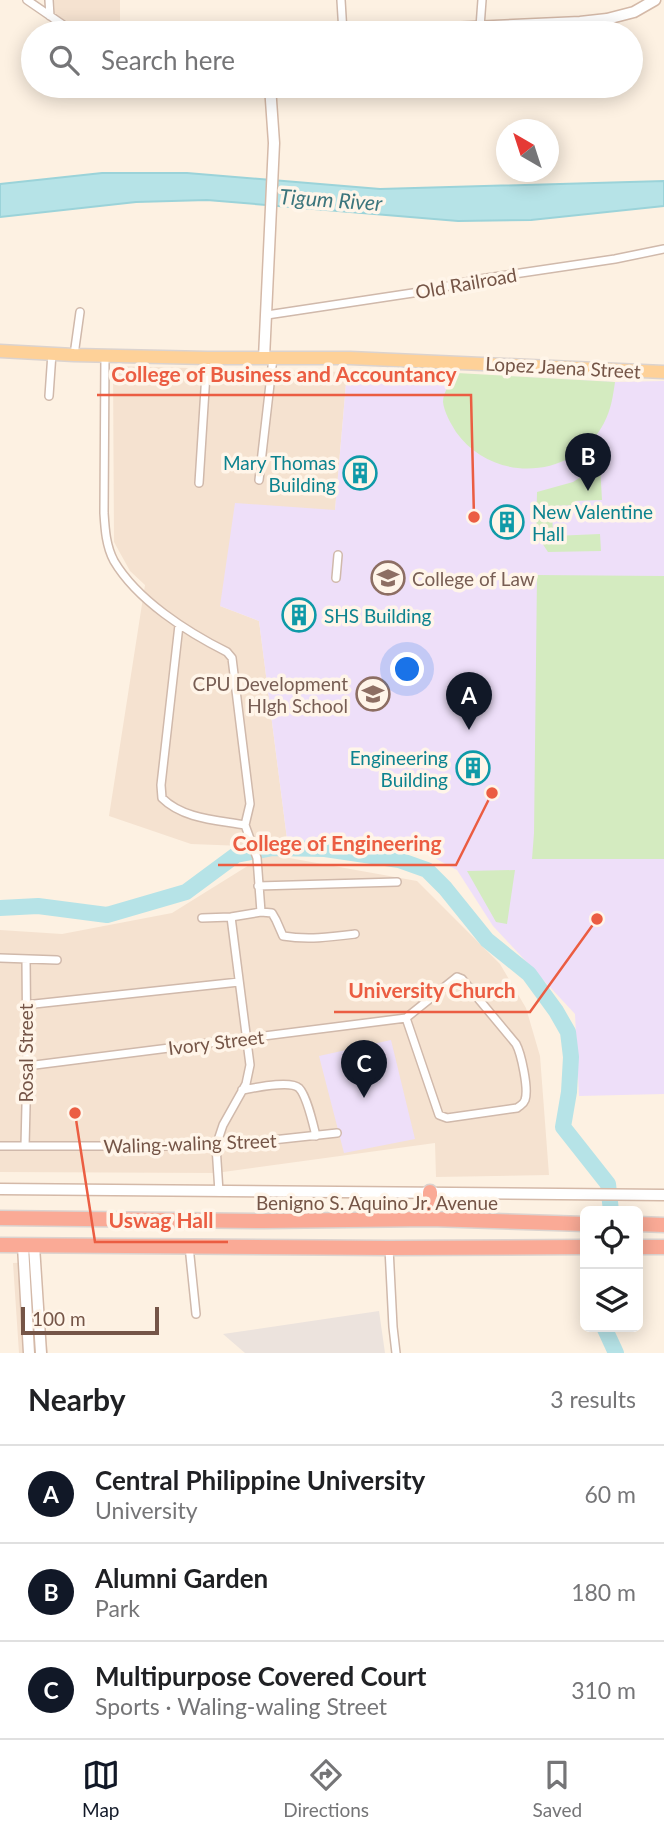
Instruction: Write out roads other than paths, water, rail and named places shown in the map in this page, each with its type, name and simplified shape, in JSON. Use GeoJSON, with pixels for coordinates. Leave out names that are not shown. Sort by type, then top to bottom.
{"type":"FeatureCollection","features":[{"type":"Feature","properties":{"kind":"highway"},"geometry":{"type":"LineString","coordinates":[[430,1192],[430,1219]]}},
{"type":"Feature","properties":{"kind":"highway","name":"Benigno S. Aquino Jr. Avenue"},"geometry":{"type":"LineString","coordinates":[[0,1218],[252,1221],[430,1219],[580,1224]]}},
{"type":"Feature","properties":{"kind":"highway"},"geometry":{"type":"LineString","coordinates":[[250,1245],[252,1221]]}},
{"type":"Feature","properties":{"kind":"highway"},"geometry":{"type":"LineString","coordinates":[[643,1224],[664,1225]]}},
{"type":"Feature","properties":{"kind":"highway"},"geometry":{"type":"LineString","coordinates":[[0,1245],[580,1247]]}},
{"type":"Feature","properties":{"kind":"highway"},"geometry":{"type":"LineString","coordinates":[[643,1247],[664,1247]]}},
{"type":"Feature","properties":{"kind":"main road","name":"Lopez Jaena Street"},"geometry":{"type":"LineString","coordinates":[[0,351],[207,358],[350,358],[664,372]]}},
{"type":"Feature","properties":{"kind":"street"},"geometry":{"type":"LineString","coordinates":[[27,0],[57,21]]}},
{"type":"Feature","properties":{"kind":"street"},"geometry":{"type":"LineString","coordinates":[[49,0],[50,16]]}},
{"type":"Feature","properties":{"kind":"street"},"geometry":{"type":"LineString","coordinates":[[341,0],[341,21]]}},
{"type":"Feature","properties":{"kind":"street"},"geometry":{"type":"LineString","coordinates":[[480,21],[482,0]]}},
{"type":"Feature","properties":{"kind":"street"},"geometry":{"type":"LineString","coordinates":[[589,21],[634,12],[655,0]]}},
{"type":"Feature","properties":{"kind":"street"},"geometry":{"type":"LineString","coordinates":[[258,480],[268,358],[269,232],[274,143],[271,98]]}},
{"type":"Feature","properties":{"kind":"street","name":"Old Railroad"},"geometry":{"type":"LineString","coordinates":[[267,315],[414,293],[480,279],[664,249]]}},
{"type":"Feature","properties":{"kind":"street"},"geometry":{"type":"LineString","coordinates":[[74,355],[80,312]]}},
{"type":"Feature","properties":{"kind":"street"},"geometry":{"type":"LineString","coordinates":[[49,396],[52,353]]}},
{"type":"Feature","properties":{"kind":"street"},"geometry":{"type":"LineString","coordinates":[[105,355],[106,538],[113,559],[136,590],[179,625],[232,657],[250,804],[245,825],[257,858],[261,912]]}},
{"type":"Feature","properties":{"kind":"street"},"geometry":{"type":"LineString","coordinates":[[199,483],[207,358]]}},
{"type":"Feature","properties":{"kind":"street"},"geometry":{"type":"LineString","coordinates":[[336,578],[338,555]]}},
{"type":"Feature","properties":{"kind":"street"},"geometry":{"type":"LineString","coordinates":[[179,625],[161,785],[162,798],[172,808],[198,817],[245,825]]}},
{"type":"Feature","properties":{"kind":"street"},"geometry":{"type":"LineString","coordinates":[[258,886],[397,882]]}},
{"type":"Feature","properties":{"kind":"street"},"geometry":{"type":"LineString","coordinates":[[202,918],[272,913],[283,936],[298,939],[355,934]]}},
{"type":"Feature","properties":{"kind":"street"},"geometry":{"type":"LineString","coordinates":[[219,1192],[216,1146],[223,1125],[246,1084],[250,1065],[231,917]]}},
{"type":"Feature","properties":{"kind":"street"},"geometry":{"type":"LineString","coordinates":[[0,958],[57,960]]}},
{"type":"Feature","properties":{"kind":"street","name":"Rosal Street"},"geometry":{"type":"LineString","coordinates":[[24,1146],[27,1066],[26,959]]}},
{"type":"Feature","properties":{"kind":"street"},"geometry":{"type":"LineString","coordinates":[[457,977],[462,979],[520,1051],[526,1095],[524,1103],[517,1108],[447,1118],[439,1115],[406,1018],[457,977]]}},
{"type":"Feature","properties":{"kind":"street"},"geometry":{"type":"LineString","coordinates":[[25,1005],[239,982]]}},
{"type":"Feature","properties":{"kind":"street","name":"Ivory Street"},"geometry":{"type":"LineString","coordinates":[[27,1066],[406,1018]]}},
{"type":"Feature","properties":{"kind":"street"},"geometry":{"type":"LineString","coordinates":[[242,1090],[281,1085],[295,1085],[300,1088],[316,1136]]}},
{"type":"Feature","properties":{"kind":"street","name":"Waling-waling Street"},"geometry":{"type":"LineString","coordinates":[[0,1146],[216,1146],[337,1133]]}},
{"type":"Feature","properties":{"kind":"street"},"geometry":{"type":"LineString","coordinates":[[0,1189],[664,1195]]}},
{"type":"Feature","properties":{"kind":"street"},"geometry":{"type":"LineString","coordinates":[[28,1246],[29,1353]]}},
{"type":"Feature","properties":{"kind":"street"},"geometry":{"type":"LineString","coordinates":[[28,1246],[41,1353]]}},
{"type":"Feature","properties":{"kind":"street"},"geometry":{"type":"LineString","coordinates":[[189,1246],[196,1314]]}},
{"type":"Feature","properties":{"kind":"street"},"geometry":{"type":"LineString","coordinates":[[389,1248],[396,1353]]}},
{"type":"Feature","properties":{"kind":"water","name":"Tigum River"},"geometry":{"type":"Polygon","coordinates":[[[102,173],[187,173],[380,189],[664,181],[664,206],[531,220],[458,221],[207,200],[136,202],[0,217],[0,184],[102,173]]]}},
{"type":"Feature","properties":{"kind":"waterway"},"geometry":{"type":"LineString","coordinates":[[0,908],[38,906],[107,915],[186,892],[236,855],[273,848],[325,849],[399,860],[427,870],[487,940],[529,974],[568,1032],[571,1057],[563,1127],[608,1184],[610,1206]]}},
{"type":"Feature","properties":{"kind":"waterway"},"geometry":{"type":"LineString","coordinates":[[606,1332],[616,1353]]}},
{"type":"Feature","properties":{"kind":"place","name":"Mary Thomas Building"},"geometry":{"type":"Point","coordinates":[360,473]}},
{"type":"Feature","properties":{"kind":"place","name":"Alumni Garden"},"geometry":{"type":"Point","coordinates":[588,491]}},
{"type":"Feature","properties":{"kind":"place","name":"College of Business and Accountancy"},"geometry":{"type":"Point","coordinates":[474,517]}},
{"type":"Feature","properties":{"kind":"place","name":"New Valentine Hall"},"geometry":{"type":"Point","coordinates":[507,522]}},
{"type":"Feature","properties":{"kind":"place","name":"College of Law"},"geometry":{"type":"Point","coordinates":[388,578]}},
{"type":"Feature","properties":{"kind":"place","name":"SHS Building"},"geometry":{"type":"Point","coordinates":[299,615]}},
{"type":"Feature","properties":{"kind":"place","name":"CPU Development HIgh School"},"geometry":{"type":"Point","coordinates":[373,694]}},
{"type":"Feature","properties":{"kind":"place","name":"Central Philippine University"},"geometry":{"type":"Point","coordinates":[469,730]}},
{"type":"Feature","properties":{"kind":"place","name":"Engineering Building"},"geometry":{"type":"Point","coordinates":[473,768]}},
{"type":"Feature","properties":{"kind":"place","name":"College of Engineering"},"geometry":{"type":"Point","coordinates":[492,793]}},
{"type":"Feature","properties":{"kind":"place","name":"University Church"},"geometry":{"type":"Point","coordinates":[597,919]}},
{"type":"Feature","properties":{"kind":"place","name":"Multipurpose Covered Court"},"geometry":{"type":"Point","coordinates":[364,1098]}},
{"type":"Feature","properties":{"kind":"place","name":"Uswag Hall"},"geometry":{"type":"Point","coordinates":[75,1113]}}]}
